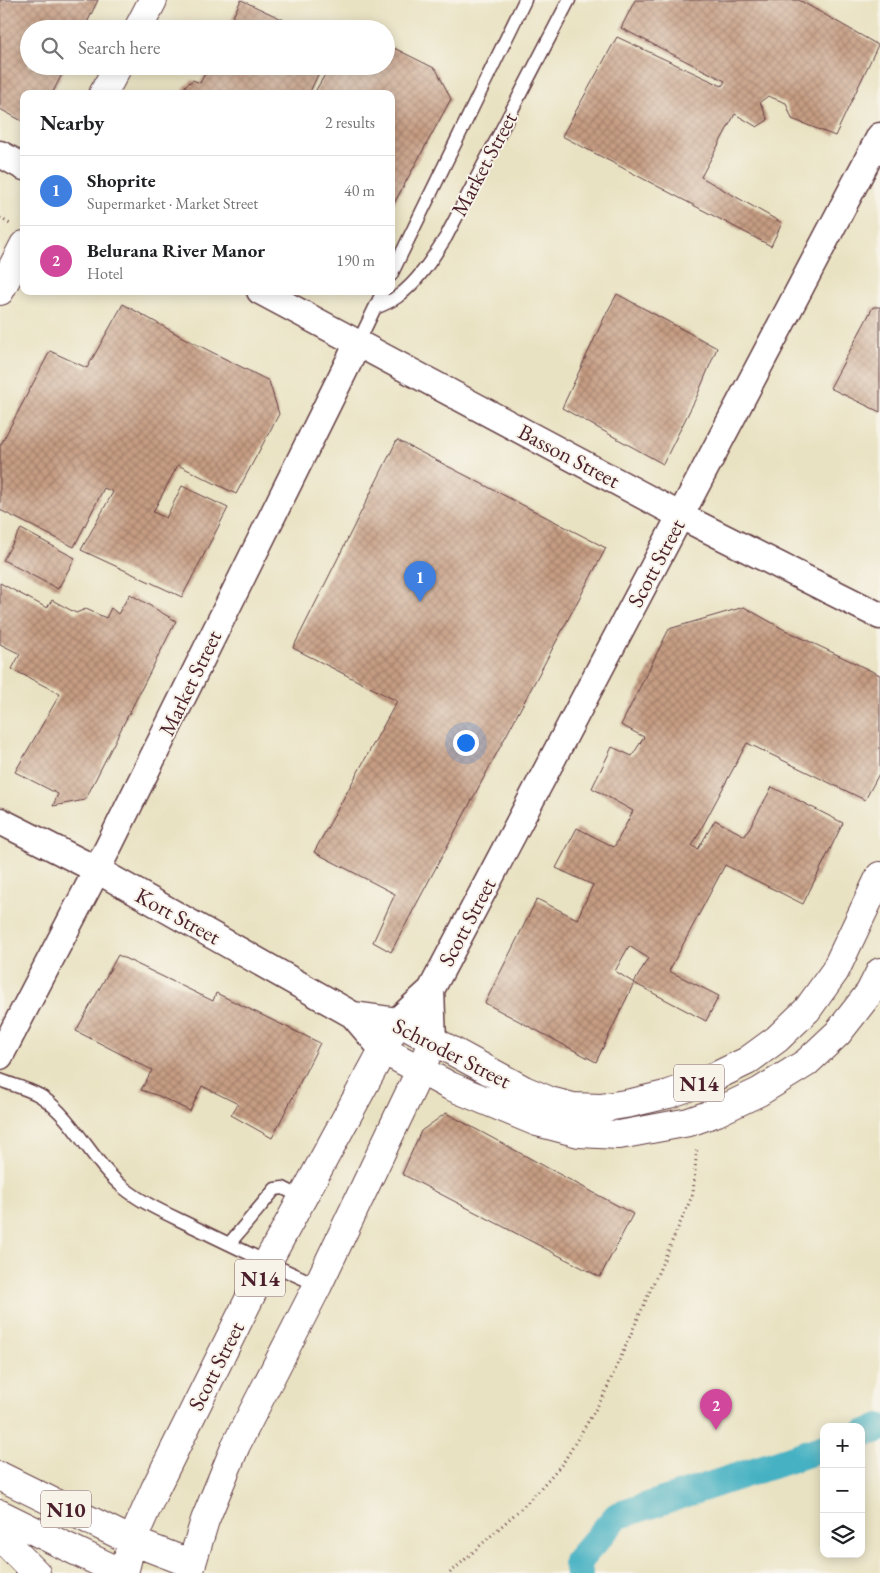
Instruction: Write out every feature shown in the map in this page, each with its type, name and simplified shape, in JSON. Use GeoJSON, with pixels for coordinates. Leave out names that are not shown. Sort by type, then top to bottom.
{"type":"FeatureCollection","features":[{"type":"Feature","properties":{"kind":"highway"},"geometry":{"type":"LineString","coordinates":[[143,20],[153,0]]}},
{"type":"Feature","properties":{"kind":"highway"},"geometry":{"type":"LineString","coordinates":[[105,90],[113,75]]}},
{"type":"Feature","properties":{"kind":"highway"},"geometry":{"type":"LineString","coordinates":[[0,291],[20,253]]}},
{"type":"Feature","properties":{"kind":"highway","name":"Schroder Street"},"geometry":{"type":"LineString","coordinates":[[397,1021],[524,1090],[550,1101],[573,1107],[601,1108],[668,1094],[708,1080],[747,1061],[777,1039],[807,1010],[835,970],[880,876]]}},
{"type":"Feature","properties":{"kind":"highway","name":"Schroder Street"},"geometry":{"type":"LineString","coordinates":[[383,1050],[450,1086],[537,1122],[579,1133],[619,1135],[689,1122],[717,1112],[759,1092],[806,1063],[838,1033],[870,992],[880,972]]}},
{"type":"Feature","properties":{"kind":"highway","name":"Scott Street"},"geometry":{"type":"LineString","coordinates":[[123,1573],[132,1541],[155,1488],[267,1263],[397,1021]]}},
{"type":"Feature","properties":{"kind":"highway","name":"Scott Street"},"geometry":{"type":"LineString","coordinates":[[190,1569],[205,1520],[236,1445],[318,1284],[433,1040]]}},
{"type":"Feature","properties":{"kind":"highway","name":"N10"},"geometry":{"type":"LineString","coordinates":[[0,1476],[190,1569]]}},
{"type":"Feature","properties":{"kind":"highway","name":"N10"},"geometry":{"type":"LineString","coordinates":[[0,1514],[123,1573]]}},
{"type":"Feature","properties":{"kind":"highway"},"geometry":{"type":"LineString","coordinates":[[0,1537],[36,1573]]}},
{"type":"Feature","properties":{"kind":"street","name":"Scott Street"},"geometry":{"type":"LineString","coordinates":[[397,1021],[431,990],[880,136]]}},
{"type":"Feature","properties":{"kind":"street"},"geometry":{"type":"LineString","coordinates":[[0,154],[20,165]]}},
{"type":"Feature","properties":{"kind":"street","name":"Basson Street"},"geometry":{"type":"LineString","coordinates":[[268,295],[681,516],[880,616]]}},
{"type":"Feature","properties":{"kind":"street","name":"Market Street"},"geometry":{"type":"LineString","coordinates":[[0,1056],[97,870],[358,343]]}},
{"type":"Feature","properties":{"kind":"street","name":"Kort Street"},"geometry":{"type":"LineString","coordinates":[[0,821],[97,870],[353,1015]]}},
{"type":"Feature","properties":{"kind":"street","name":"Scott Street"},"geometry":{"type":"LineString","coordinates":[[431,990],[433,1040]]}},
{"type":"Feature","properties":{"kind":"street","name":"Schroder Street"},"geometry":{"type":"LineString","coordinates":[[353,1015],[397,1021]]}},
{"type":"Feature","properties":{"kind":"street","name":"Schroder Street"},"geometry":{"type":"LineString","coordinates":[[353,1015],[383,1050]]}},
{"type":"Feature","properties":{"kind":"lane","name":"Market Street"},"geometry":{"type":"LineString","coordinates":[[395,267],[526,0]]}},
{"type":"Feature","properties":{"kind":"lane","name":"Market Street"},"geometry":{"type":"LineString","coordinates":[[375,308],[395,298],[407,289],[423,272],[446,237],[569,0]]}},
{"type":"Feature","properties":{"kind":"lane","name":"Market Street"},"geometry":{"type":"LineString","coordinates":[[358,343],[381,295]]}},
{"type":"Feature","properties":{"kind":"lane"},"geometry":{"type":"LineString","coordinates":[[0,1080],[41,1096],[74,1130],[108,1174],[143,1202],[267,1263],[318,1284]]}},
{"type":"Feature","properties":{"kind":"lane"},"geometry":{"type":"LineString","coordinates":[[229,1244],[275,1189],[283,1188],[303,1198]]}},
{"type":"Feature","properties":{"kind":"path"},"geometry":{"type":"LineString","coordinates":[[450,1573],[533,1497],[563,1462],[603,1397],[692,1194],[697,1144]]}},
{"type":"Feature","properties":{"kind":"building"},"geometry":{"type":"Polygon","coordinates":[[[0,0],[98,0],[88,20],[20,20],[20,75],[62,75],[54,90],[20,90],[20,120],[0,109],[0,0]]]}},
{"type":"Feature","properties":{"kind":"building"},"geometry":{"type":"Polygon","coordinates":[[[241,0],[284,20],[231,20],[241,0]]]}},
{"type":"Feature","properties":{"kind":"building"},"geometry":{"type":"Polygon","coordinates":[[[635,0],[799,0],[878,45],[835,136],[792,119],[786,103],[768,96],[760,102],[768,120],[757,127],[735,114],[701,177],[782,223],[771,246],[562,136],[617,37],[722,86],[725,81],[621,28],[635,0]]]}},
{"type":"Feature","properties":{"kind":"building"},"geometry":{"type":"Polygon","coordinates":[[[395,48],[436,69],[451,99],[395,202],[395,90],[316,90],[325,75],[395,75],[395,48]]]}},
{"type":"Feature","properties":{"kind":"building"},"geometry":{"type":"Polygon","coordinates":[[[204,75],[318,75],[311,90],[183,90],[186,85],[193,80],[200,83],[204,75]]]}},
{"type":"Feature","properties":{"kind":"building"},"geometry":{"type":"Polygon","coordinates":[[[617,294],[717,348],[697,396],[663,464],[562,408],[617,294]]]}},
{"type":"Feature","properties":{"kind":"building"},"geometry":{"type":"Polygon","coordinates":[[[123,304],[184,338],[269,381],[279,414],[236,494],[178,465],[153,512],[166,518],[182,486],[228,508],[182,597],[81,550],[113,492],[104,488],[74,547],[0,510],[0,446],[50,351],[87,368],[123,304]]]}},
{"type":"Feature","properties":{"kind":"building"},"geometry":{"type":"Polygon","coordinates":[[[873,307],[880,307],[880,412],[830,388],[873,307]]]}},
{"type":"Feature","properties":{"kind":"building"},"geometry":{"type":"Polygon","coordinates":[[[397,440],[606,548],[391,952],[373,942],[395,894],[314,852],[397,701],[293,648],[397,440]]]}},
{"type":"Feature","properties":{"kind":"building"},"geometry":{"type":"Polygon","coordinates":[[[21,529],[75,558],[58,589],[3,560],[21,529]]]}},
{"type":"Feature","properties":{"kind":"building"},"geometry":{"type":"Polygon","coordinates":[[[0,583],[47,608],[52,600],[76,613],[86,609],[106,618],[111,608],[118,614],[130,594],[176,621],[85,800],[53,806],[58,794],[15,772],[60,694],[12,669],[20,654],[0,644],[0,583]]]}},
{"type":"Feature","properties":{"kind":"building"},"geometry":{"type":"Polygon","coordinates":[[[744,607],[783,629],[880,675],[880,772],[865,800],[747,743],[692,846],[698,849],[715,820],[745,836],[772,787],[843,823],[803,904],[725,865],[669,971],[719,996],[706,1021],[634,983],[596,1062],[485,1003],[537,899],[577,919],[593,885],[556,868],[577,828],[614,847],[633,811],[592,788],[612,747],[632,756],[644,737],[621,725],[669,629],[744,607]],[[629,946],[615,971],[634,983],[648,958],[629,946]]]}},
{"type":"Feature","properties":{"kind":"building"},"geometry":{"type":"Polygon","coordinates":[[[118,955],[213,1001],[216,993],[320,1043],[272,1138],[231,1115],[238,1104],[202,1086],[190,1111],[159,1096],[141,1090],[152,1070],[76,1031],[118,955]]]}},
{"type":"Feature","properties":{"kind":"building"},"geometry":{"type":"Polygon","coordinates":[[[446,1113],[633,1214],[600,1277],[402,1174],[421,1131],[446,1113]]]}},
{"type":"Feature","properties":{"kind":"waterway"},"geometry":{"type":"LineString","coordinates":[[865,1434],[880,1428]]}},
{"type":"Feature","properties":{"kind":"waterway"},"geometry":{"type":"LineString","coordinates":[[579,1573],[577,1562],[617,1516],[820,1449]]}},
{"type":"Feature","properties":{"kind":"place","name":"Shoprite"},"geometry":{"type":"Point","coordinates":[420,602]}},
{"type":"Feature","properties":{"kind":"place","name":"Belurana River Manor"},"geometry":{"type":"Point","coordinates":[716,1430]}}]}
